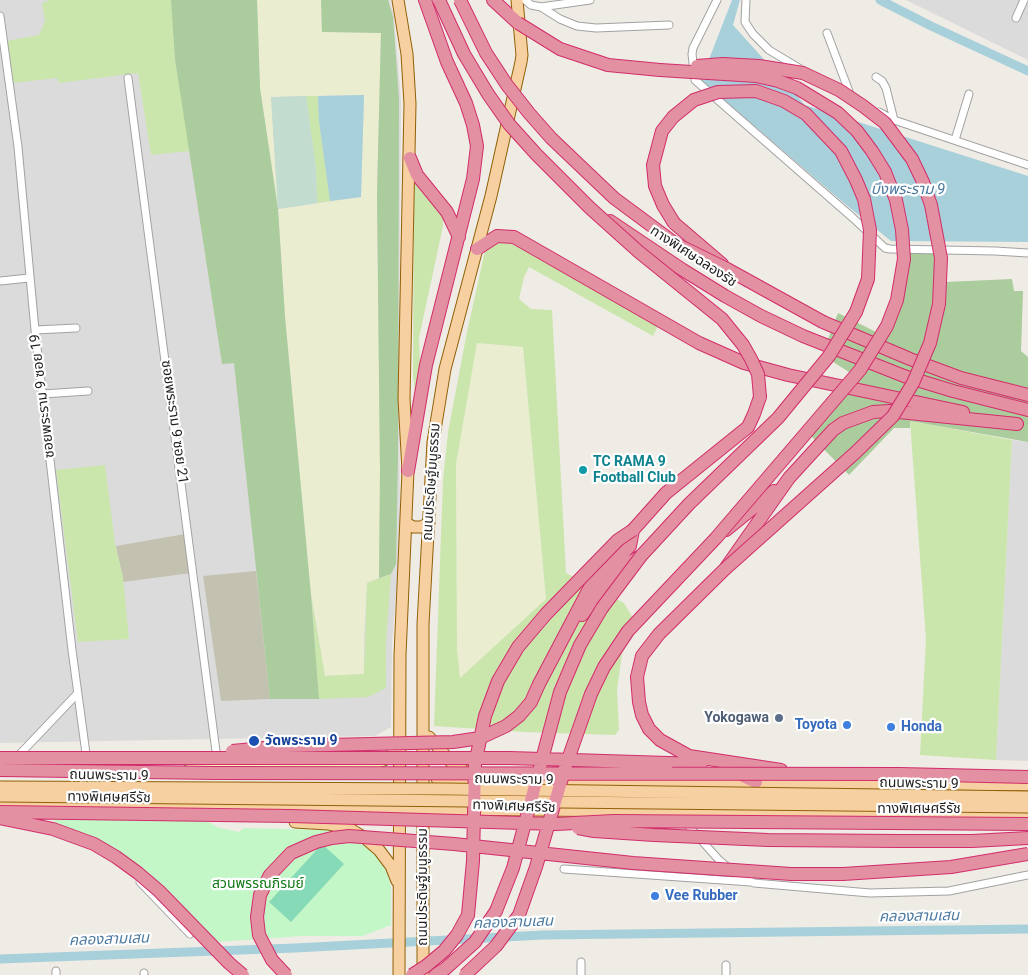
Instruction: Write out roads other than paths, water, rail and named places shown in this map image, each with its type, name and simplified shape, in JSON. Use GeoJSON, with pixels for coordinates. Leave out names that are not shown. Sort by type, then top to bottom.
{"type":"FeatureCollection","features":[{"type":"Feature","properties":{"kind":"highway"},"geometry":{"type":"LineString","coordinates":[[408,471],[426,365],[473,180],[477,146],[466,103],[448,62],[426,0]]}},
{"type":"Feature","properties":{"kind":"highway","name":"ทางพิเศษฉลองรัช"},"geometry":{"type":"LineString","coordinates":[[439,0],[464,54],[509,124],[590,208],[717,290],[761,316],[803,336],[904,376],[953,391],[1028,410]]}},
{"type":"Feature","properties":{"kind":"highway","name":"ทางพิเศษฉลองรัช"},"geometry":{"type":"LineString","coordinates":[[460,0],[486,53],[528,113],[551,138],[614,198],[676,244],[727,269],[823,322],[960,378],[1028,395]]}},
{"type":"Feature","properties":{"kind":"highway"},"geometry":{"type":"LineString","coordinates":[[465,975],[496,946],[519,915],[536,867],[565,768],[591,694],[604,667],[628,631],[716,538],[860,370],[887,326],[897,300],[904,259],[902,230],[896,200],[885,172],[857,131],[832,109],[797,88],[756,76],[608,65],[560,49],[518,23],[493,0]]}},
{"type":"Feature","properties":{"kind":"highway"},"geometry":{"type":"LineString","coordinates":[[660,70],[722,64],[759,66],[803,74],[839,90],[885,123],[912,159],[931,205],[941,258],[939,304],[930,342],[913,383],[893,416],[856,453],[724,569],[659,634],[642,656],[637,677],[642,715],[649,730],[660,740],[689,756],[808,774]]}},
{"type":"Feature","properties":{"kind":"highway"},"geometry":{"type":"LineString","coordinates":[[435,975],[445,969],[475,942],[496,911],[513,868],[551,720],[563,684],[580,646],[602,608],[641,556],[689,504],[778,418],[829,356],[856,312],[868,279],[870,230],[856,180],[841,151],[806,114],[784,101],[756,91],[718,92],[694,100],[673,117],[662,131],[653,165],[656,186],[663,206],[674,223],[727,269]]}},
{"type":"Feature","properties":{"kind":"highway"},"geometry":{"type":"LineString","coordinates":[[410,158],[417,176],[447,212],[459,237]]}},
{"type":"Feature","properties":{"kind":"highway"},"geometry":{"type":"LineString","coordinates":[[412,975],[444,951],[457,935],[468,915],[473,861],[475,764],[485,716],[498,681],[518,647],[546,614],[618,540],[633,530],[666,493],[748,427],[760,396],[758,374],[743,345],[722,319],[639,252],[590,208]]}},
{"type":"Feature","properties":{"kind":"highway"},"geometry":{"type":"LineString","coordinates":[[477,248],[497,236],[514,237],[698,343],[744,363],[788,375],[1023,425]]}},
{"type":"Feature","properties":{"kind":"highway"},"geometry":{"type":"LineString","coordinates":[[724,569],[790,478],[833,430],[852,418],[873,412],[905,411],[924,415],[1023,425]]}},
{"type":"Feature","properties":{"kind":"highway"},"geometry":{"type":"LineString","coordinates":[[716,538],[746,516],[790,478]]}},
{"type":"Feature","properties":{"kind":"highway"},"geometry":{"type":"LineString","coordinates":[[175,758],[286,746],[453,742],[480,738],[506,726],[519,716],[530,702],[590,587],[630,546],[633,530]]}},
{"type":"Feature","properties":{"kind":"highway"},"geometry":{"type":"LineString","coordinates":[[560,642],[616,570],[641,556]]}},
{"type":"Feature","properties":{"kind":"highway"},"geometry":{"type":"LineString","coordinates":[[0,758],[510,758],[668,762],[703,764],[732,771],[756,782]]}},
{"type":"Feature","properties":{"kind":"highway","name":"ทางพิเศษศรีรัช"},"geometry":{"type":"LineString","coordinates":[[0,770],[215,773],[900,774],[1028,777]]}},
{"type":"Feature","properties":{"kind":"highway","name":"ทางพิเศษศรีรัช"},"geometry":{"type":"LineString","coordinates":[[0,817],[291,816],[556,824],[613,822],[1028,824]]}},
{"type":"Feature","properties":{"kind":"highway"},"geometry":{"type":"LineString","coordinates":[[0,817],[60,831],[94,844],[116,857],[159,891],[243,975]]}},
{"type":"Feature","properties":{"kind":"highway"},"geometry":{"type":"LineString","coordinates":[[556,824],[594,831],[768,840],[972,841],[1028,838]]}},
{"type":"Feature","properties":{"kind":"highway"},"geometry":{"type":"LineString","coordinates":[[286,975],[272,960],[259,935],[257,917],[260,895],[270,875],[291,853],[316,842],[332,838],[349,836],[454,844],[634,863],[792,874],[843,874],[950,867],[1028,854]]}},
{"type":"Feature","properties":{"kind":"main road","name":"ถนนประดิษฐ์มนูธรรม"},"geometry":{"type":"LineString","coordinates":[[398,0],[407,54],[410,104],[404,399],[408,471],[400,654],[399,970]]}},
{"type":"Feature","properties":{"kind":"main road","name":"ถนนประดิษฐ์มนูธรรม"},"geometry":{"type":"LineString","coordinates":[[422,975],[424,833],[423,624],[433,442],[445,369],[491,196],[521,62],[517,0]]}},
{"type":"Feature","properties":{"kind":"main road"},"geometry":{"type":"LineString","coordinates":[[406,523],[413,527],[421,527],[428,523]]}},
{"type":"Feature","properties":{"kind":"main road"},"geometry":{"type":"LineString","coordinates":[[423,730],[451,762],[478,780]]}},
{"type":"Feature","properties":{"kind":"main road","name":"ถนนพระราม 9"},"geometry":{"type":"LineString","coordinates":[[0,754],[162,755],[218,766],[369,766],[385,760],[394,751],[399,738]]}},
{"type":"Feature","properties":{"kind":"main road"},"geometry":{"type":"LineString","coordinates":[[264,778],[284,766]]}},
{"type":"Feature","properties":{"kind":"main road","name":"ถนนพระราม 9"},"geometry":{"type":"LineString","coordinates":[[0,776],[1028,786]]}},
{"type":"Feature","properties":{"kind":"main road"},"geometry":{"type":"LineString","coordinates":[[280,808],[287,800],[289,793],[288,787],[281,778]]}},
{"type":"Feature","properties":{"kind":"main road","name":"ถนนพระราม 9"},"geometry":{"type":"LineString","coordinates":[[0,787],[1028,797]]}},
{"type":"Feature","properties":{"kind":"main road","name":"ถนนพระราม 9"},"geometry":{"type":"LineString","coordinates":[[0,796],[1028,807]]}},
{"type":"Feature","properties":{"kind":"main road","name":"ถนนพระราม 9"},"geometry":{"type":"LineString","coordinates":[[0,817],[63,803]]}},
{"type":"Feature","properties":{"kind":"main road","name":"ถนนพระราม 9"},"geometry":{"type":"LineString","coordinates":[[0,804],[63,803],[280,808],[1028,814]]}},
{"type":"Feature","properties":{"kind":"main road"},"geometry":{"type":"LineString","coordinates":[[214,807],[229,818],[328,824],[350,829],[365,838],[378,850],[391,866],[399,887]]}},
{"type":"Feature","properties":{"kind":"main road"},"geometry":{"type":"LineString","coordinates":[[424,833],[431,826],[442,824],[492,824],[518,818],[543,809]]}},
{"type":"Feature","properties":{"kind":"street"},"geometry":{"type":"LineString","coordinates":[[525,0],[531,5],[540,7],[560,19],[577,26],[596,28],[669,25]]}},
{"type":"Feature","properties":{"kind":"street"},"geometry":{"type":"LineString","coordinates":[[540,7],[590,0]]}},
{"type":"Feature","properties":{"kind":"street"},"geometry":{"type":"LineString","coordinates":[[717,0],[692,54],[694,80],[885,248],[1028,253]]}},
{"type":"Feature","properties":{"kind":"street"},"geometry":{"type":"LineString","coordinates":[[746,0],[745,22],[753,34],[769,50],[789,63],[850,94],[894,120],[1028,164]]}},
{"type":"Feature","properties":{"kind":"street"},"geometry":{"type":"LineString","coordinates":[[1016,18],[1024,0]]}},
{"type":"Feature","properties":{"kind":"street","name":"ซอยพระราม 9 ซอย 19"},"geometry":{"type":"LineString","coordinates":[[0,16],[18,147],[29,278],[88,776]]}},
{"type":"Feature","properties":{"kind":"street"},"geometry":{"type":"LineString","coordinates":[[827,33],[850,94]]}},
{"type":"Feature","properties":{"kind":"street"},"geometry":{"type":"LineString","coordinates":[[876,77],[882,81],[886,88],[894,120]]}},
{"type":"Feature","properties":{"kind":"street","name":"ซอยพระราม 9 ซอย 21"},"geometry":{"type":"LineString","coordinates":[[128,78],[218,766]]}},
{"type":"Feature","properties":{"kind":"street"},"geometry":{"type":"LineString","coordinates":[[955,140],[969,94]]}},
{"type":"Feature","properties":{"kind":"street"},"geometry":{"type":"LineString","coordinates":[[0,281],[29,278]]}},
{"type":"Feature","properties":{"kind":"street"},"geometry":{"type":"LineString","coordinates":[[35,330],[76,328]]}},
{"type":"Feature","properties":{"kind":"street"},"geometry":{"type":"LineString","coordinates":[[42,394],[88,391]]}},
{"type":"Feature","properties":{"kind":"street"},"geometry":{"type":"LineString","coordinates":[[20,754],[77,694]]}},
{"type":"Feature","properties":{"kind":"street"},"geometry":{"type":"LineString","coordinates":[[674,810],[719,860],[734,873],[754,883]]}},
{"type":"Feature","properties":{"kind":"street"},"geometry":{"type":"LineString","coordinates":[[0,817],[62,832],[95,850],[136,878],[190,934]]}},
{"type":"Feature","properties":{"kind":"street"},"geometry":{"type":"LineString","coordinates":[[564,869],[870,893],[949,891],[1028,875]]}},
{"type":"Feature","properties":{"kind":"street"},"geometry":{"type":"LineString","coordinates":[[181,924],[192,915]]}},
{"type":"Feature","properties":{"kind":"street"},"geometry":{"type":"LineString","coordinates":[[581,962],[581,975]]}},
{"type":"Feature","properties":{"kind":"street"},"geometry":{"type":"LineString","coordinates":[[726,965],[726,975]]}},
{"type":"Feature","properties":{"kind":"water","name":"บึงพระราม 9"},"geometry":{"type":"Polygon","coordinates":[[[732,0],[740,0],[733,25],[805,105],[1028,176],[1028,242],[891,241],[845,204],[701,80],[732,0]]]}},
{"type":"Feature","properties":{"kind":"water"},"geometry":{"type":"Polygon","coordinates":[[[364,95],[361,197],[330,201],[319,121],[318,96],[364,95]]]}},
{"type":"Feature","properties":{"kind":"waterway"},"geometry":{"type":"LineString","coordinates":[[880,0],[1028,71]]}},
{"type":"Feature","properties":{"kind":"waterway","name":"คลองสามเสน"},"geometry":{"type":"LineString","coordinates":[[0,959],[295,948],[543,935],[1028,929]]}},
{"type":"Feature","properties":{"kind":"place","name":"TC RAMA 9 Football Club"},"geometry":{"type":"Point","coordinates":[583,470]}},
{"type":"Feature","properties":{"kind":"place","name":"Yokogawa"},"geometry":{"type":"Point","coordinates":[779,718]}},
{"type":"Feature","properties":{"kind":"place","name":"Toyota"},"geometry":{"type":"Point","coordinates":[847,725]}},
{"type":"Feature","properties":{"kind":"place","name":"Honda"},"geometry":{"type":"Point","coordinates":[891,727]}},
{"type":"Feature","properties":{"kind":"place","name":"วัดพระราม 9"},"geometry":{"type":"Point","coordinates":[254,741]}},
{"type":"Feature","properties":{"kind":"place","name":"Vee Rubber"},"geometry":{"type":"Point","coordinates":[655,896]}},
{"type":"Feature","properties":{"kind":"park label","name":"สวนพรรณภิรมย์"},"geometry":{"type":"Point","coordinates":[258,884]}}]}
